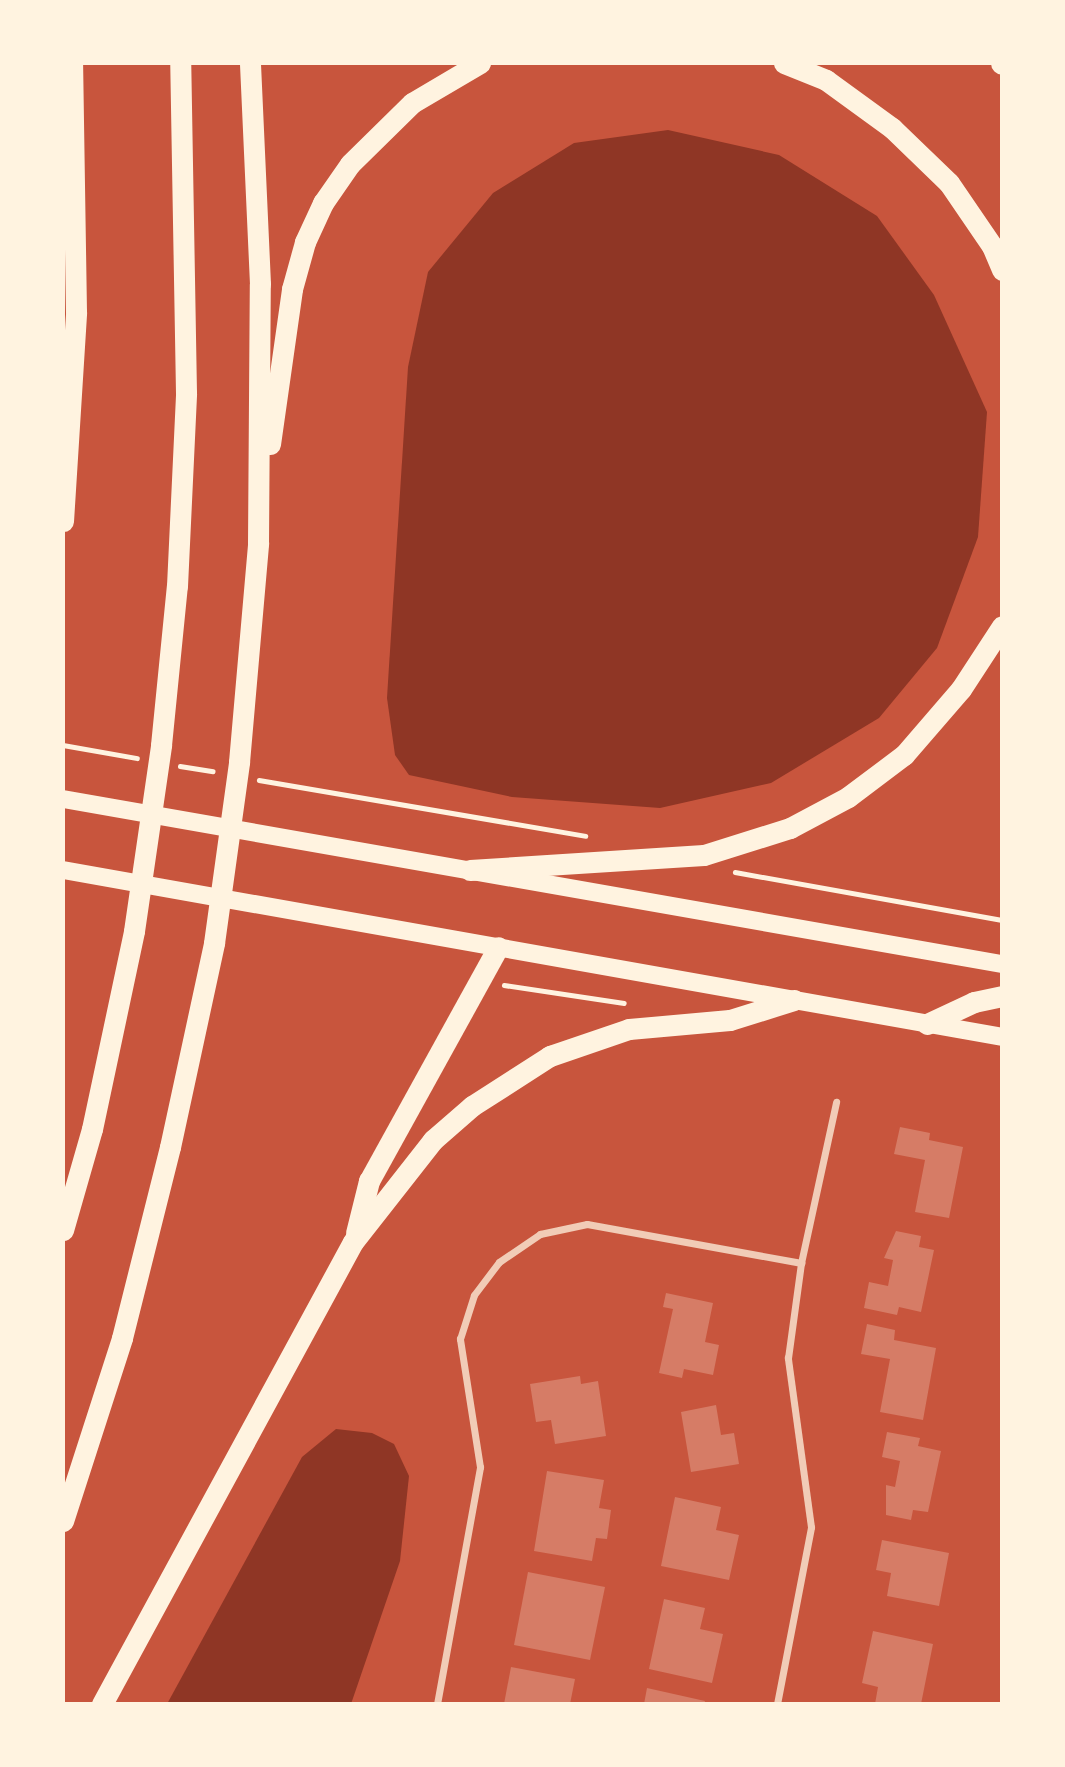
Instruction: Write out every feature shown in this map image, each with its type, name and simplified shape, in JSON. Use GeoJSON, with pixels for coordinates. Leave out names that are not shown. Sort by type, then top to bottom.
{"type":"FeatureCollection","features":[{"type":"Feature","properties":{"kind":"highway"},"geometry":{"type":"LineString","coordinates":[[63,521],[76,312],[72,63]]}},
{"type":"Feature","properties":{"kind":"highway"},"geometry":{"type":"LineString","coordinates":[[63,1230],[92,1129],[134,931],[161,745],[177,586],[186,393],[180,63]]}},
{"type":"Feature","properties":{"kind":"highway"},"geometry":{"type":"LineString","coordinates":[[250,63],[260,284],[258,543]]}},
{"type":"Feature","properties":{"kind":"highway"},"geometry":{"type":"LineString","coordinates":[[63,1521],[122,1338],[170,1147],[214,943],[282,347],[305,242],[323,203],[350,164],[412,103],[480,63]]}},
{"type":"Feature","properties":{"kind":"highway"},"geometry":{"type":"LineString","coordinates":[[784,63],[826,80],[902,137],[949,183],[992,246],[1002,270]]}},
{"type":"Feature","properties":{"kind":"highway"},"geometry":{"type":"LineString","coordinates":[[63,275],[76,312]]}},
{"type":"Feature","properties":{"kind":"highway"},"geometry":{"type":"LineString","coordinates":[[470,870],[704,855],[790,828],[848,796],[904,755],[961,689],[1002,626]]}},
{"type":"Feature","properties":{"kind":"highway"},"geometry":{"type":"LineString","coordinates":[[354,1242],[369,1181],[498,947]]}},
{"type":"Feature","properties":{"kind":"highway"},"geometry":{"type":"LineString","coordinates":[[927,1024],[974,1002],[1002,996]]}},
{"type":"Feature","properties":{"kind":"highway"},"geometry":{"type":"LineString","coordinates":[[102,1704],[354,1242],[433,1140],[523,1070],[629,1029],[730,1020],[794,1000]]}},
{"type":"Feature","properties":{"kind":"main road"},"geometry":{"type":"LineString","coordinates":[[63,799],[1002,964]]}},
{"type":"Feature","properties":{"kind":"main road"},"geometry":{"type":"LineString","coordinates":[[63,870],[1002,1037]]}},
{"type":"Feature","properties":{"kind":"street"},"geometry":{"type":"LineString","coordinates":[[777,1704],[811,1527],[788,1358],[801,1263],[836,1102]]}},
{"type":"Feature","properties":{"kind":"street"},"geometry":{"type":"LineString","coordinates":[[437,1704],[480,1468],[476,1419],[463,1377],[460,1339],[474,1295],[499,1262],[540,1234],[587,1224],[801,1263]]}},
{"type":"Feature","properties":{"kind":"path"},"geometry":{"type":"LineString","coordinates":[[63,745],[144,759]]}},
{"type":"Feature","properties":{"kind":"path"},"geometry":{"type":"LineString","coordinates":[[172,764],[232,768]]}},
{"type":"Feature","properties":{"kind":"path"},"geometry":{"type":"LineString","coordinates":[[253,779],[600,836]]}},
{"type":"Feature","properties":{"kind":"path"},"geometry":{"type":"LineString","coordinates":[[704,855],[739,875],[1002,920]]}},
{"type":"Feature","properties":{"kind":"path"},"geometry":{"type":"LineString","coordinates":[[500,985],[631,1004]]}},
{"type":"Feature","properties":{"kind":"shaded area"},"geometry":{"type":"Polygon","coordinates":[[[668,130],[779,155],[877,216],[934,295],[987,412],[978,537],[937,648],[879,718],[771,783],[660,808],[512,797],[409,775],[395,755],[387,698],[408,367],[428,272],[493,193],[574,143],[668,130]]]}},
{"type":"Feature","properties":{"kind":"shaded area"},"geometry":{"type":"Polygon","coordinates":[[[336,1429],[372,1433],[394,1444],[409,1476],[400,1561],[351,1704],[167,1704],[302,1457],[336,1429]]]}},
{"type":"Feature","properties":{"kind":"building"},"geometry":{"type":"Polygon","coordinates":[[[900,1127],[930,1133],[929,1140],[963,1147],[949,1218],[915,1212],[925,1160],[894,1154],[900,1127]]]}},
{"type":"Feature","properties":{"kind":"building"},"geometry":{"type":"Polygon","coordinates":[[[896,1231],[921,1236],[919,1247],[934,1250],[921,1312],[899,1307],[897,1315],[864,1308],[869,1282],[888,1286],[893,1260],[884,1258],[896,1231]]]}},
{"type":"Feature","properties":{"kind":"building"},"geometry":{"type":"Polygon","coordinates":[[[666,1293],[713,1303],[705,1342],[719,1345],[713,1375],[684,1369],[682,1378],[659,1373],[673,1309],[663,1307],[666,1293]]]}},
{"type":"Feature","properties":{"kind":"building"},"geometry":{"type":"Polygon","coordinates":[[[867,1324],[895,1330],[894,1340],[936,1348],[923,1420],[880,1412],[890,1359],[861,1354],[867,1324]]]}},
{"type":"Feature","properties":{"kind":"building"},"geometry":{"type":"Polygon","coordinates":[[[580,1376],[581,1384],[598,1381],[606,1436],[555,1444],[551,1420],[536,1422],[530,1384],[580,1376]]]}},
{"type":"Feature","properties":{"kind":"building"},"geometry":{"type":"Polygon","coordinates":[[[716,1405],[721,1435],[734,1433],[739,1464],[691,1472],[681,1412],[716,1405]]]}},
{"type":"Feature","properties":{"kind":"building"},"geometry":{"type":"Polygon","coordinates":[[[887,1432],[920,1438],[918,1446],[941,1451],[928,1512],[913,1510],[911,1520],[886,1515],[886,1485],[895,1487],[900,1461],[882,1457],[887,1432]]]}},
{"type":"Feature","properties":{"kind":"building"},"geometry":{"type":"Polygon","coordinates":[[[547,1471],[604,1480],[599,1508],[611,1510],[607,1539],[596,1538],[592,1561],[534,1551],[547,1471]]]}},
{"type":"Feature","properties":{"kind":"building"},"geometry":{"type":"Polygon","coordinates":[[[675,1497],[721,1507],[716,1530],[739,1535],[729,1580],[661,1566],[675,1497]]]}},
{"type":"Feature","properties":{"kind":"building"},"geometry":{"type":"Polygon","coordinates":[[[882,1540],[949,1553],[939,1606],[887,1596],[891,1573],[876,1570],[882,1540]]]}},
{"type":"Feature","properties":{"kind":"building"},"geometry":{"type":"Polygon","coordinates":[[[528,1572],[605,1587],[590,1660],[514,1645],[528,1572]]]}},
{"type":"Feature","properties":{"kind":"building"},"geometry":{"type":"Polygon","coordinates":[[[664,1599],[705,1608],[700,1629],[723,1634],[712,1683],[649,1669],[664,1599]]]}},
{"type":"Feature","properties":{"kind":"building"},"geometry":{"type":"Polygon","coordinates":[[[873,1631],[933,1644],[921,1704],[875,1704],[878,1687],[862,1683],[873,1631]]]}},
{"type":"Feature","properties":{"kind":"building"},"geometry":{"type":"Polygon","coordinates":[[[511,1667],[575,1679],[570,1704],[504,1704],[511,1667]]]}},
{"type":"Feature","properties":{"kind":"building"},"geometry":{"type":"Polygon","coordinates":[[[647,1688],[705,1701],[704,1704],[644,1704],[647,1688]]]}}]}
